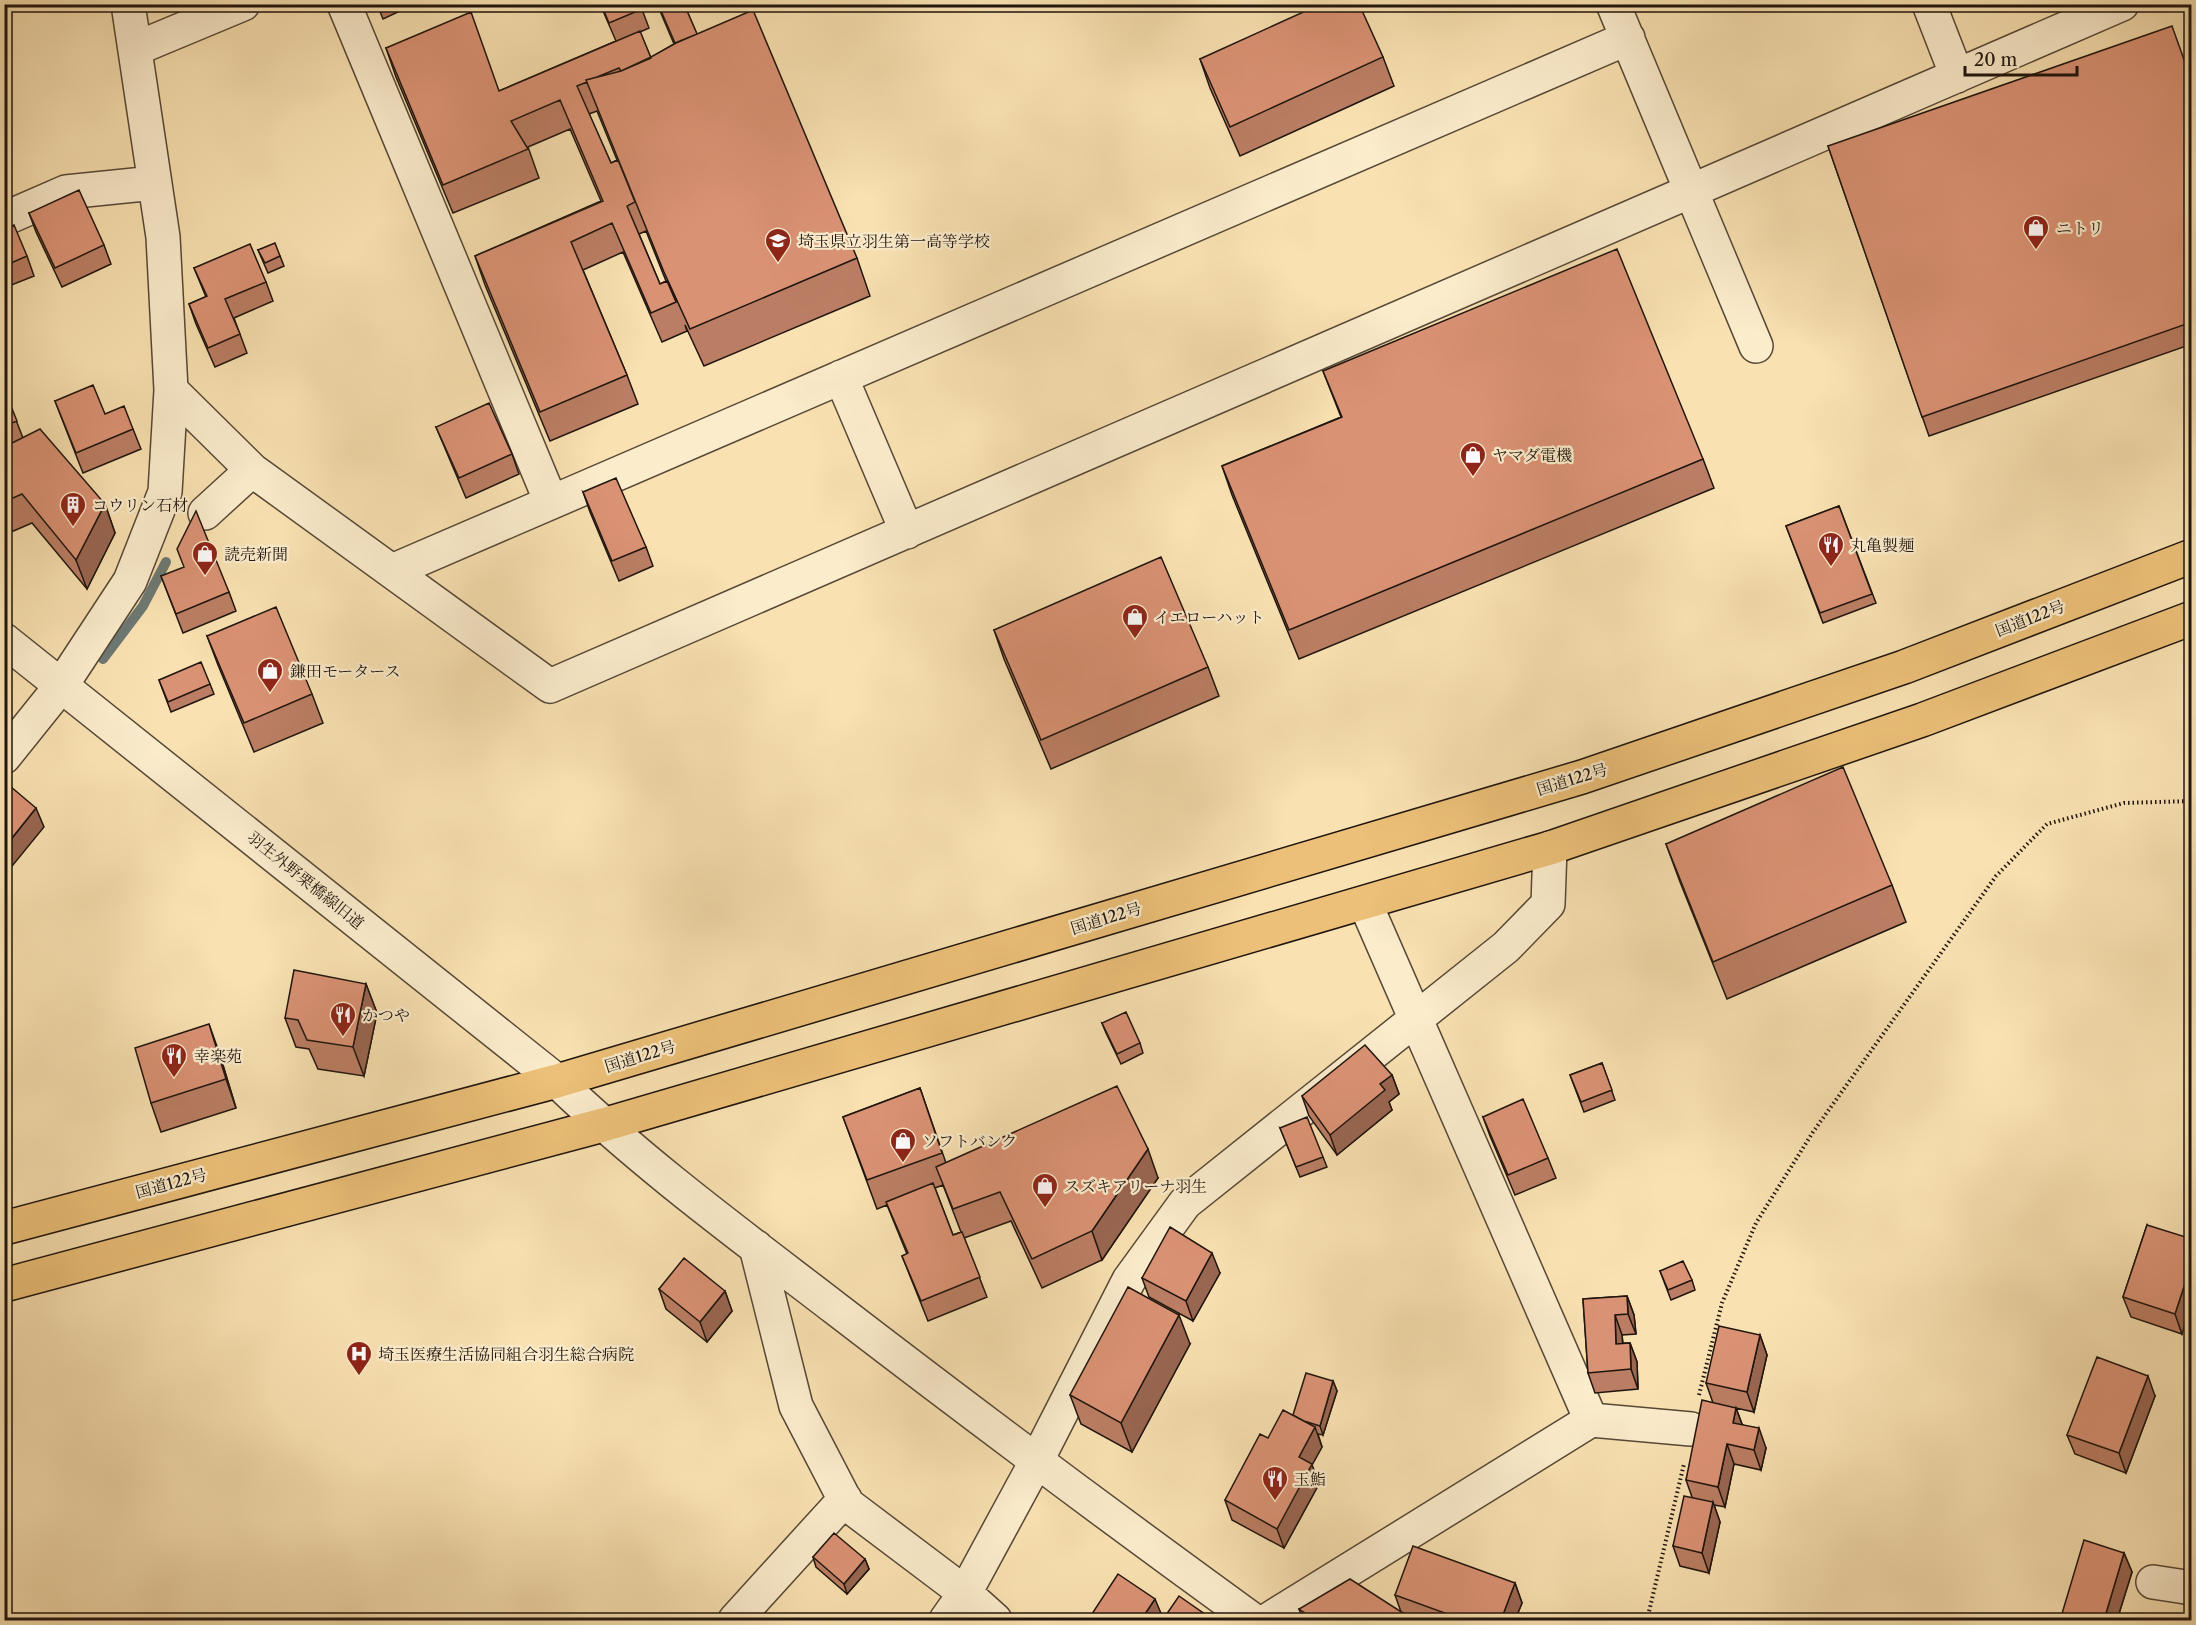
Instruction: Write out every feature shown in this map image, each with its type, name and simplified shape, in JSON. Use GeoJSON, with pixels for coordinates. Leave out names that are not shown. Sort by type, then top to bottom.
{"type":"FeatureCollection","features":[{"type":"Feature","properties":{"kind":"highway","name":"国道122号"},"geometry":{"type":"LineString","coordinates":[[4,1228],[557,1081],[1582,777],[1904,667],[2192,556]]}},
{"type":"Feature","properties":{"kind":"highway"},"geometry":{"type":"LineString","coordinates":[[4,1285],[603,1125],[1550,848],[1922,720],[2192,618]]}},
{"type":"Feature","properties":{"kind":"street"},"geometry":{"type":"LineString","coordinates":[[4,757],[62,686],[130,581],[165,492],[171,390],[163,237],[128,4]]}},
{"type":"Feature","properties":{"kind":"street"},"geometry":{"type":"LineString","coordinates":[[135,49],[243,4]]}},
{"type":"Feature","properties":{"kind":"street"},"geometry":{"type":"LineString","coordinates":[[344,4],[551,502]]}},
{"type":"Feature","properties":{"kind":"street"},"geometry":{"type":"LineString","coordinates":[[1613,4],[1756,346]]}},
{"type":"Feature","properties":{"kind":"street"},"geometry":{"type":"LineString","coordinates":[[1929,4],[1958,76]]}},
{"type":"Feature","properties":{"kind":"street"},"geometry":{"type":"LineString","coordinates":[[171,390],[252,470],[550,686],[2122,4]]}},
{"type":"Feature","properties":{"kind":"street"},"geometry":{"type":"LineString","coordinates":[[392,571],[1628,38]]}},
{"type":"Feature","properties":{"kind":"street"},"geometry":{"type":"LineString","coordinates":[[4,219],[66,192],[154,183]]}},
{"type":"Feature","properties":{"kind":"street"},"geometry":{"type":"LineString","coordinates":[[841,377],[907,532]]}},
{"type":"Feature","properties":{"kind":"street"},"geometry":{"type":"LineString","coordinates":[[205,513],[252,470]]}},
{"type":"Feature","properties":{"kind":"street","name":"羽生外野栗橋線旧道"},"geometry":{"type":"LineString","coordinates":[[4,640],[557,1081],[603,1125],[756,1247],[1036,1462],[1253,1620]]}},
{"type":"Feature","properties":{"kind":"street"},"geometry":{"type":"LineString","coordinates":[[945,1620],[965,1593],[1036,1462],[1129,1280],[1185,1203],[1506,947],[1548,904],[1550,848]]}},
{"type":"Feature","properties":{"kind":"street"},"geometry":{"type":"LineString","coordinates":[[1365,903],[1591,1420]]}},
{"type":"Feature","properties":{"kind":"street"},"geometry":{"type":"LineString","coordinates":[[756,1247],[796,1406],[847,1504],[965,1593],[995,1620]]}},
{"type":"Feature","properties":{"kind":"street"},"geometry":{"type":"LineString","coordinates":[[1268,1620],[1591,1420],[1691,1429]]}},
{"type":"Feature","properties":{"kind":"street"},"geometry":{"type":"LineString","coordinates":[[735,1620],[845,1499]]}},
{"type":"Feature","properties":{"kind":"street"},"geometry":{"type":"LineString","coordinates":[[2153,1582],[2192,1588]]}},
{"type":"Feature","properties":{"kind":"path"},"geometry":{"type":"LineString","coordinates":[[1647,1620],[1722,1303],[1756,1223],[1813,1132],[1996,876],[2047,824],[2124,803],[2192,801]]}},
{"type":"Feature","properties":{"kind":"building"},"geometry":{"type":"Polygon","coordinates":[[[601,4],[640,4],[642,9],[609,23],[601,4]]]}},
{"type":"Feature","properties":{"kind":"building"},"geometry":{"type":"Polygon","coordinates":[[[658,4],[684,4],[697,34],[675,43],[658,4]]]}},
{"type":"Feature","properties":{"kind":"building"},"geometry":{"type":"Polygon","coordinates":[[[1321,4],[1359,4],[1383,57],[1230,127],[1200,59],[1321,4]]]}},
{"type":"Feature","properties":{"kind":"building"},"geometry":{"type":"Polygon","coordinates":[[[753,10],[857,258],[690,329],[664,272],[586,80],[621,71],[676,43],[753,10]]]}},
{"type":"Feature","properties":{"kind":"building"},"geometry":{"type":"Polygon","coordinates":[[[471,12],[499,91],[640,31],[651,58],[621,71],[619,68],[586,80],[587,82],[577,86],[611,163],[618,160],[635,202],[627,206],[660,284],[667,281],[676,302],[651,313],[612,223],[571,242],[627,375],[540,412],[475,256],[603,201],[560,100],[511,121],[528,149],[443,185],[386,48],[471,12]]]}},
{"type":"Feature","properties":{"kind":"building"},"geometry":{"type":"Polygon","coordinates":[[[2172,26],[2192,82],[2192,322],[1922,417],[1828,146],[2172,26]]]}},
{"type":"Feature","properties":{"kind":"building"},"geometry":{"type":"Polygon","coordinates":[[[79,190],[104,245],[55,268],[29,213],[79,190]]]}},
{"type":"Feature","properties":{"kind":"building"},"geometry":{"type":"Polygon","coordinates":[[[14,225],[27,256],[4,266],[4,229],[14,225]]]}},
{"type":"Feature","properties":{"kind":"building"},"geometry":{"type":"Polygon","coordinates":[[[275,243],[280,256],[265,263],[258,250],[275,243]]]}},
{"type":"Feature","properties":{"kind":"building"},"geometry":{"type":"Polygon","coordinates":[[[250,244],[266,282],[225,299],[240,334],[208,348],[189,304],[207,296],[194,268],[250,244]]]}},
{"type":"Feature","properties":{"kind":"building"},"geometry":{"type":"Polygon","coordinates":[[[1617,249],[1703,459],[1289,630],[1222,466],[1342,417],[1323,371],[1617,249]]]}},
{"type":"Feature","properties":{"kind":"building"},"geometry":{"type":"Polygon","coordinates":[[[93,385],[105,414],[124,406],[133,429],[76,453],[55,401],[93,385]]]}},
{"type":"Feature","properties":{"kind":"building"},"geometry":{"type":"Polygon","coordinates":[[[4,389],[17,421],[4,426],[4,389]]]}},
{"type":"Feature","properties":{"kind":"building"},"geometry":{"type":"Polygon","coordinates":[[[489,403],[512,454],[459,478],[436,427],[489,403]]]}},
{"type":"Feature","properties":{"kind":"building"},"geometry":{"type":"Polygon","coordinates":[[[40,429],[105,504],[76,560],[22,494],[4,502],[4,447],[40,429]]]}},
{"type":"Feature","properties":{"kind":"building"},"geometry":{"type":"Polygon","coordinates":[[[616,478],[646,547],[612,561],[583,492],[616,478]]]}},
{"type":"Feature","properties":{"kind":"building"},"geometry":{"type":"Polygon","coordinates":[[[1839,506],[1872,594],[1820,613],[1786,526],[1839,506]]]}},
{"type":"Feature","properties":{"kind":"building","name":"読売新聞"},"geometry":{"type":"Polygon","coordinates":[[[196,511],[229,592],[176,614],[161,576],[184,567],[177,549],[196,511]]]}},
{"type":"Feature","properties":{"kind":"building"},"geometry":{"type":"Polygon","coordinates":[[[1161,557],[1208,667],[1041,740],[994,630],[1161,557]]]}},
{"type":"Feature","properties":{"kind":"building","name":"鎌田モータース"},"geometry":{"type":"Polygon","coordinates":[[[276,607],[312,694],[244,723],[207,636],[276,607]]]}},
{"type":"Feature","properties":{"kind":"building"},"geometry":{"type":"Polygon","coordinates":[[[201,662],[210,684],[168,702],[159,680],[201,662]]]}},
{"type":"Feature","properties":{"kind":"building"},"geometry":{"type":"Polygon","coordinates":[[[1843,767],[1892,885],[1713,962],[1666,844],[1843,767]]]}},
{"type":"Feature","properties":{"kind":"building"},"geometry":{"type":"Polygon","coordinates":[[[4,781],[36,808],[4,848],[4,781]]]}},
{"type":"Feature","properties":{"kind":"building"},"geometry":{"type":"Polygon","coordinates":[[[294,970],[366,984],[353,1047],[307,1040],[298,1020],[285,1018],[294,970]]]}},
{"type":"Feature","properties":{"kind":"building"},"geometry":{"type":"Polygon","coordinates":[[[1126,1012],[1140,1043],[1117,1054],[1102,1023],[1126,1012]]]}},
{"type":"Feature","properties":{"kind":"building"},"geometry":{"type":"Polygon","coordinates":[[[209,1024],[226,1079],[151,1103],[135,1048],[209,1024]]]}},
{"type":"Feature","properties":{"kind":"building"},"geometry":{"type":"Polygon","coordinates":[[[1365,1045],[1392,1075],[1380,1084],[1385,1090],[1330,1135],[1302,1096],[1365,1045]]]}},
{"type":"Feature","properties":{"kind":"building"},"geometry":{"type":"Polygon","coordinates":[[[1602,1063],[1612,1090],[1581,1102],[1570,1075],[1602,1063]]]}},
{"type":"Feature","properties":{"kind":"building","name":"スズキアリーナ羽生"},"geometry":{"type":"Polygon","coordinates":[[[1117,1086],[1148,1149],[1092,1231],[1032,1259],[1000,1192],[953,1209],[936,1167],[1117,1086]]]}},
{"type":"Feature","properties":{"kind":"building"},"geometry":{"type":"Polygon","coordinates":[[[920,1088],[942,1153],[867,1180],[843,1117],[920,1088]]]}},
{"type":"Feature","properties":{"kind":"building"},"geometry":{"type":"Polygon","coordinates":[[[1523,1099],[1548,1158],[1508,1175],[1483,1117],[1523,1099]]]}},
{"type":"Feature","properties":{"kind":"building"},"geometry":{"type":"Polygon","coordinates":[[[1307,1117],[1323,1157],[1296,1167],[1280,1128],[1307,1117]]]}},
{"type":"Feature","properties":{"kind":"building"},"geometry":{"type":"Polygon","coordinates":[[[933,1183],[953,1235],[962,1232],[980,1277],[921,1301],[902,1256],[908,1253],[886,1202],[933,1183]]]}},
{"type":"Feature","properties":{"kind":"building"},"geometry":{"type":"Polygon","coordinates":[[[2147,1225],[2192,1239],[2192,1262],[2175,1314],[2123,1297],[2147,1225]]]}},
{"type":"Feature","properties":{"kind":"building"},"geometry":{"type":"Polygon","coordinates":[[[1170,1227],[1212,1253],[1186,1301],[1142,1278],[1170,1227]]]}},
{"type":"Feature","properties":{"kind":"building"},"geometry":{"type":"Polygon","coordinates":[[[684,1258],[725,1291],[700,1322],[659,1289],[684,1258]]]}},
{"type":"Feature","properties":{"kind":"building"},"geometry":{"type":"Polygon","coordinates":[[[1683,1261],[1692,1280],[1668,1290],[1660,1271],[1683,1261]]]}},
{"type":"Feature","properties":{"kind":"building"},"geometry":{"type":"Polygon","coordinates":[[[1128,1287],[1179,1315],[1121,1423],[1070,1395],[1128,1287]]]}},
{"type":"Feature","properties":{"kind":"building"},"geometry":{"type":"Polygon","coordinates":[[[1627,1296],[1628,1314],[1615,1315],[1616,1344],[1630,1343],[1631,1369],[1588,1373],[1583,1299],[1627,1296]]]}},
{"type":"Feature","properties":{"kind":"building"},"geometry":{"type":"Polygon","coordinates":[[[1719,1326],[1760,1335],[1747,1392],[1706,1383],[1719,1326]]]}},
{"type":"Feature","properties":{"kind":"building"},"geometry":{"type":"Polygon","coordinates":[[[2097,1357],[2148,1376],[2119,1453],[2067,1435],[2097,1357]]]}},
{"type":"Feature","properties":{"kind":"building"},"geometry":{"type":"Polygon","coordinates":[[[1306,1373],[1333,1381],[1320,1426],[1293,1415],[1306,1373]]]}},
{"type":"Feature","properties":{"kind":"building"},"geometry":{"type":"Polygon","coordinates":[[[1702,1400],[1736,1408],[1733,1423],[1759,1428],[1754,1450],[1727,1444],[1718,1487],[1686,1480],[1702,1400]]]}},
{"type":"Feature","properties":{"kind":"building","name":"玉鮨"},"geometry":{"type":"Polygon","coordinates":[[[1283,1410],[1315,1427],[1299,1457],[1312,1464],[1277,1529],[1225,1500],[1260,1434],[1268,1438],[1283,1410]]]}},
{"type":"Feature","properties":{"kind":"building"},"geometry":{"type":"Polygon","coordinates":[[[1684,1496],[1713,1502],[1702,1553],[1673,1546],[1684,1496]]]}},
{"type":"Feature","properties":{"kind":"building"},"geometry":{"type":"Polygon","coordinates":[[[834,1533],[865,1559],[844,1584],[813,1557],[834,1533]]]}},
{"type":"Feature","properties":{"kind":"building"},"geometry":{"type":"Polygon","coordinates":[[[2084,1540],[2124,1553],[2104,1620],[2072,1620],[2061,1617],[2084,1540]]]}},
{"type":"Feature","properties":{"kind":"building"},"geometry":{"type":"Polygon","coordinates":[[[1413,1546],[1515,1583],[1501,1620],[1464,1620],[1395,1595],[1413,1546]]]}},
{"type":"Feature","properties":{"kind":"building"},"geometry":{"type":"Polygon","coordinates":[[[1118,1574],[1155,1599],[1141,1620],[1088,1620],[1118,1574]]]}},
{"type":"Feature","properties":{"kind":"building"},"geometry":{"type":"Polygon","coordinates":[[[1350,1579],[1403,1613],[1398,1620],[1315,1620],[1299,1609],[1350,1579]]]}},
{"type":"Feature","properties":{"kind":"building"},"geometry":{"type":"Polygon","coordinates":[[[1179,1596],[1209,1618],[1206,1620],[1174,1620],[1166,1615],[1179,1596]]]}},
{"type":"Feature","properties":{"kind":"waterway"},"geometry":{"type":"LineString","coordinates":[[103,659],[143,606],[166,562]]}},
{"type":"Feature","properties":{"kind":"place","name":"ニトリ"},"geometry":{"type":"Point","coordinates":[2036,251]}},
{"type":"Feature","properties":{"kind":"place","name":"埼玉県立羽生第一高等学校"},"geometry":{"type":"Point","coordinates":[778,264]}},
{"type":"Feature","properties":{"kind":"place","name":"ヤマダ電機"},"geometry":{"type":"Point","coordinates":[1473,478]}},
{"type":"Feature","properties":{"kind":"place","name":"コウリン石材"},"geometry":{"type":"Point","coordinates":[73,528]}},
{"type":"Feature","properties":{"kind":"place","name":"丸亀製麺"},"geometry":{"type":"Point","coordinates":[1831,568]}},
{"type":"Feature","properties":{"kind":"place","name":"読売新聞"},"geometry":{"type":"Point","coordinates":[205,577]}},
{"type":"Feature","properties":{"kind":"place","name":"イエローハット"},"geometry":{"type":"Point","coordinates":[1135,640]}},
{"type":"Feature","properties":{"kind":"place","name":"鎌田モータース"},"geometry":{"type":"Point","coordinates":[270,694]}},
{"type":"Feature","properties":{"kind":"place","name":"かつや"},"geometry":{"type":"Point","coordinates":[343,1038]}},
{"type":"Feature","properties":{"kind":"place","name":"幸楽苑"},"geometry":{"type":"Point","coordinates":[174,1079]}},
{"type":"Feature","properties":{"kind":"place","name":"ソフトバンク"},"geometry":{"type":"Point","coordinates":[903,1164]}},
{"type":"Feature","properties":{"kind":"place","name":"スズキアリーナ羽生"},"geometry":{"type":"Point","coordinates":[1045,1209]}},
{"type":"Feature","properties":{"kind":"place","name":"埼玉医療生活協同組合羽生総合病院"},"geometry":{"type":"Point","coordinates":[359,1377]}},
{"type":"Feature","properties":{"kind":"place","name":"玉鮨"},"geometry":{"type":"Point","coordinates":[1275,1502]}}]}
